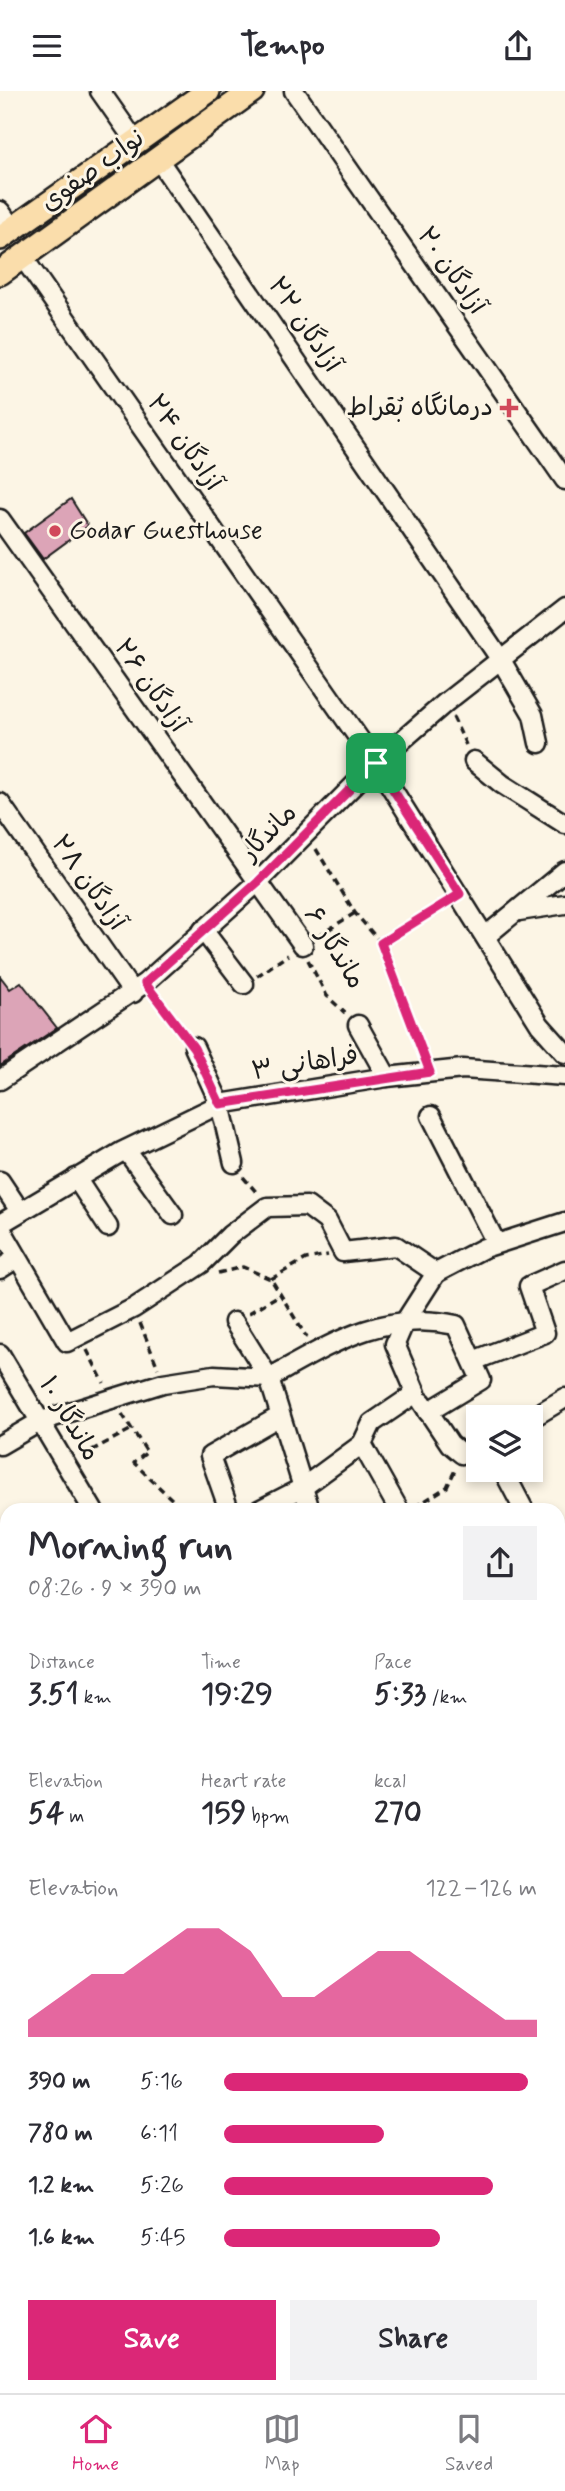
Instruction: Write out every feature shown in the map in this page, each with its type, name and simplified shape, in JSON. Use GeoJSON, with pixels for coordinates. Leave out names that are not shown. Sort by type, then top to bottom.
{"type":"FeatureCollection","features":[{"type":"Feature","properties":{"kind":"main road","name":"نواب صفوی"},"geometry":{"type":"LineString","coordinates":[[4,226],[208,91]]}},
{"type":"Feature","properties":{"kind":"main road","name":"نواب صفوی"},"geometry":{"type":"LineString","coordinates":[[0,272],[252,91]]}},
{"type":"Feature","properties":{"kind":"street"},"geometry":{"type":"LineString","coordinates":[[100,91],[135,141]]}},
{"type":"Feature","properties":{"kind":"street","name":"آزادگان ۲۰"},"geometry":{"type":"LineString","coordinates":[[294,91],[565,480]]}},
{"type":"Feature","properties":{"kind":"street","name":"آزادگان ۲۲"},"geometry":{"type":"LineString","coordinates":[[158,159],[501,660],[533,715],[538,743]]}},
{"type":"Feature","properties":{"kind":"street","name":"آزادگان ۲۴"},"geometry":{"type":"LineString","coordinates":[[22,256],[376,763],[540,1025],[564,1049]]}},
{"type":"Feature","properties":{"kind":"street","name":"آزادگان ۲۶"},"geometry":{"type":"LineString","coordinates":[[0,519],[258,882]]}},
{"type":"Feature","properties":{"kind":"street","name":"ماندگار"},"geometry":{"type":"LineString","coordinates":[[0,1080],[139,988],[258,882],[376,763],[445,703],[565,609]]}},
{"type":"Feature","properties":{"kind":"street"},"geometry":{"type":"LineString","coordinates":[[474,761],[502,784],[565,824]]}},
{"type":"Feature","properties":{"kind":"street","name":"آزادگان ۲۸"},"geometry":{"type":"LineString","coordinates":[[0,803],[139,988]]}},
{"type":"Feature","properties":{"kind":"street"},"geometry":{"type":"LineString","coordinates":[[486,936],[565,871]]}},
{"type":"Feature","properties":{"kind":"street","name":"ماندگار ۶"},"geometry":{"type":"LineString","coordinates":[[258,882],[303,944]]}},
{"type":"Feature","properties":{"kind":"street"},"geometry":{"type":"LineString","coordinates":[[519,911],[565,904]]}},
{"type":"Feature","properties":{"kind":"street"},"geometry":{"type":"LineString","coordinates":[[203,930],[244,984]]}},
{"type":"Feature","properties":{"kind":"street","name":"ماندگار ۶"},"geometry":{"type":"LineString","coordinates":[[359,1025],[387,1077]]}},
{"type":"Feature","properties":{"kind":"street"},"geometry":{"type":"LineString","coordinates":[[194,1048],[220,1104],[234,1163]]}},
{"type":"Feature","properties":{"kind":"street","name":"فراهانی ۳"},"geometry":{"type":"LineString","coordinates":[[0,1225],[125,1150],[220,1104],[387,1077],[463,1069],[565,1076]]}},
{"type":"Feature","properties":{"kind":"street"},"geometry":{"type":"LineString","coordinates":[[431,1116],[496,1243]]}},
{"type":"Feature","properties":{"kind":"street"},"geometry":{"type":"LineString","coordinates":[[125,1150],[173,1215]]}},
{"type":"Feature","properties":{"kind":"street"},"geometry":{"type":"LineString","coordinates":[[76,1178],[108,1227]]}},
{"type":"Feature","properties":{"kind":"street"},"geometry":{"type":"LineString","coordinates":[[0,1181],[20,1211]]}},
{"type":"Feature","properties":{"kind":"street"},"geometry":{"type":"LineString","coordinates":[[0,1225],[67,1342],[134,1308],[201,1264],[267,1207],[307,1206],[327,1220],[344,1252],[396,1246],[436,1273]]}},
{"type":"Feature","properties":{"kind":"street"},"geometry":{"type":"LineString","coordinates":[[466,1449],[450,1444],[416,1393],[395,1344],[404,1323],[436,1273],[496,1243],[565,1222]]}},
{"type":"Feature","properties":{"kind":"street"},"geometry":{"type":"LineString","coordinates":[[0,1269],[17,1258]]}},
{"type":"Feature","properties":{"kind":"street"},"geometry":{"type":"LineString","coordinates":[[473,1361],[545,1333],[529,1286],[565,1269]]}},
{"type":"Feature","properties":{"kind":"street"},"geometry":{"type":"LineString","coordinates":[[234,1322],[269,1378],[307,1503]]}},
{"type":"Feature","properties":{"kind":"street"},"geometry":{"type":"LineString","coordinates":[[0,1445],[41,1421],[163,1383],[214,1375],[269,1378],[339,1338],[385,1324],[439,1322],[456,1325],[481,1380],[428,1412]]}},
{"type":"Feature","properties":{"kind":"street","name":"ماندگار ۱۰"},"geometry":{"type":"LineString","coordinates":[[0,1354],[89,1503]]}},
{"type":"Feature","properties":{"kind":"street"},"geometry":{"type":"LineString","coordinates":[[273,1503],[302,1488],[362,1444],[372,1423],[416,1393]]}},
{"type":"Feature","properties":{"kind":"street"},"geometry":{"type":"LineString","coordinates":[[543,1411],[565,1398]]}},
{"type":"Feature","properties":{"kind":"street"},"geometry":{"type":"LineString","coordinates":[[227,1503],[210,1456],[280,1416]]}},
{"type":"Feature","properties":{"kind":"street"},"geometry":{"type":"LineString","coordinates":[[362,1444],[395,1503]]}},
{"type":"Feature","properties":{"kind":"street"},"geometry":{"type":"LineString","coordinates":[[509,1482],[520,1503]]}},
{"type":"Feature","properties":{"kind":"path"},"geometry":{"type":"LineString","coordinates":[[445,703],[474,761]]}},
{"type":"Feature","properties":{"kind":"path"},"geometry":{"type":"LineString","coordinates":[[306,832],[355,913],[381,943],[430,1072]]}},
{"type":"Feature","properties":{"kind":"path"},"geometry":{"type":"LineString","coordinates":[[381,943],[460,894]]}},
{"type":"Feature","properties":{"kind":"path","name":"ماندگار ۶"},"geometry":{"type":"LineString","coordinates":[[303,944],[311,971],[327,996],[359,1025]]}},
{"type":"Feature","properties":{"kind":"path"},"geometry":{"type":"LineString","coordinates":[[139,988],[194,1048]]}},
{"type":"Feature","properties":{"kind":"path"},"geometry":{"type":"LineString","coordinates":[[234,1163],[251,1188],[275,1207]]}},
{"type":"Feature","properties":{"kind":"path"},"geometry":{"type":"LineString","coordinates":[[271,1279],[306,1259],[344,1252]]}},
{"type":"Feature","properties":{"kind":"path"},"geometry":{"type":"LineString","coordinates":[[201,1264],[219,1273],[243,1267],[271,1279],[316,1353]]}},
{"type":"Feature","properties":{"kind":"path"},"geometry":{"type":"LineString","coordinates":[[234,1322],[281,1294]]}},
{"type":"Feature","properties":{"kind":"path"},"geometry":{"type":"LineString","coordinates":[[134,1308],[163,1383]]}},
{"type":"Feature","properties":{"kind":"path"},"geometry":{"type":"LineString","coordinates":[[80,1335],[111,1397],[147,1452],[134,1463],[176,1503]]}},
{"type":"Feature","properties":{"kind":"path"},"geometry":{"type":"LineString","coordinates":[[66,1464],[132,1429]]}},
{"type":"Feature","properties":{"kind":"path"},"geometry":{"type":"LineString","coordinates":[[422,1503],[447,1487],[466,1456]]}},
{"type":"Feature","properties":{"kind":"building","name":"Godar Guesthouse"},"geometry":{"type":"Polygon","coordinates":[[[71,499],[88,526],[43,559],[24,533],[71,499]]]}},
{"type":"Feature","properties":{"kind":"building"},"geometry":{"type":"Polygon","coordinates":[[[0,976],[10,989],[21,982],[57,1028],[0,1066],[0,976]]]}},
{"type":"Feature","properties":{"kind":"place","name":"درمانگاه بُقراط"},"geometry":{"type":"Point","coordinates":[509,408]}},
{"type":"Feature","properties":{"kind":"place","name":"Godar Guesthouse"},"geometry":{"type":"Point","coordinates":[55,531]}},
{"type":"Feature","properties":{"kind":"route"},"geometry":{"type":"LineString","coordinates":[[376,763],[460,894],[381,943],[430,1072],[220,1104],[194,1048],[145,983],[258,882],[376,763]]}}]}
